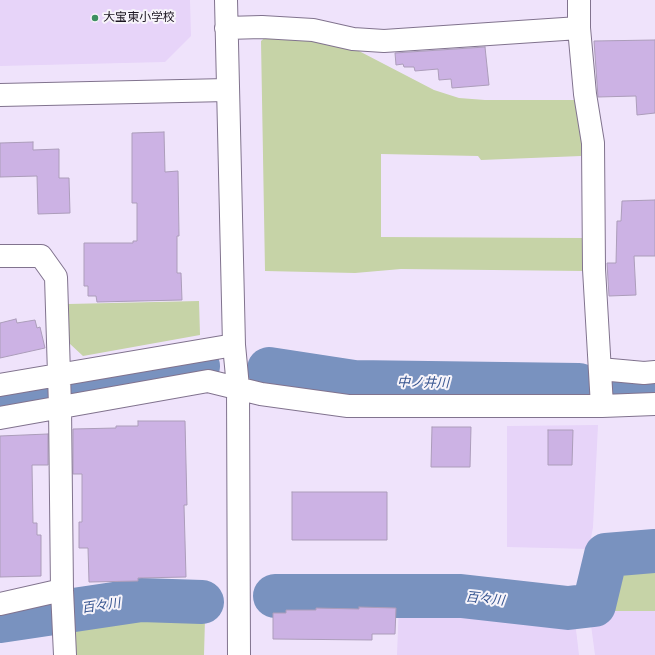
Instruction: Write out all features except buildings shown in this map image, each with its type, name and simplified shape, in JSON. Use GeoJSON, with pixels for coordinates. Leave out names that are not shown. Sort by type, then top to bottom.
{"type":"FeatureCollection","features":[{"type":"Feature","properties":{"kind":"street"},"geometry":{"type":"LineString","coordinates":[[226,0],[234,345],[238,387],[239,655]]}},
{"type":"Feature","properties":{"kind":"street"},"geometry":{"type":"LineString","coordinates":[[579,0],[579,28],[585,94],[592,143],[594,269],[602,406]]}},
{"type":"Feature","properties":{"kind":"street"},"geometry":{"type":"LineString","coordinates":[[226,28],[262,27],[313,30],[353,39],[384,41],[579,28]]}},
{"type":"Feature","properties":{"kind":"street"},"geometry":{"type":"LineString","coordinates":[[0,95],[227,90]]}},
{"type":"Feature","properties":{"kind":"street"},"geometry":{"type":"LineString","coordinates":[[0,256],[41,256],[56,277],[65,655]]}},
{"type":"Feature","properties":{"kind":"street"},"geometry":{"type":"LineString","coordinates":[[0,384],[234,345]]}},
{"type":"Feature","properties":{"kind":"street"},"geometry":{"type":"LineString","coordinates":[[600,369],[655,372]]}},
{"type":"Feature","properties":{"kind":"street"},"geometry":{"type":"LineString","coordinates":[[0,418],[208,381],[262,394],[348,406],[602,406],[655,404]]}},
{"type":"Feature","properties":{"kind":"street"},"geometry":{"type":"LineString","coordinates":[[0,604],[63,604]]}},
{"type":"Feature","properties":{"kind":"shaded area","name":"大宝東小学校"},"geometry":{"type":"Polygon","coordinates":[[[0,0],[190,0],[191,36],[165,62],[0,66],[0,0]]]}},
{"type":"Feature","properties":{"kind":"shaded area"},"geometry":{"type":"Polygon","coordinates":[[[598,425],[593,527],[589,549],[507,547],[507,426],[598,425]]]}},
{"type":"Feature","properties":{"kind":"shaded area"},"geometry":{"type":"Polygon","coordinates":[[[399,602],[514,608],[577,616],[575,621],[579,655],[397,655],[399,602]]]}},
{"type":"Feature","properties":{"kind":"shaded area"},"geometry":{"type":"Polygon","coordinates":[[[655,609],[655,655],[595,655],[591,625],[612,611],[655,609]]]}},
{"type":"Feature","properties":{"kind":"green space"},"geometry":{"type":"Polygon","coordinates":[[[268,35],[291,36],[357,50],[434,90],[459,98],[485,100],[575,100],[583,127],[581,156],[481,160],[478,156],[381,154],[381,237],[583,238],[584,271],[401,269],[355,273],[265,271],[261,41],[268,35]]]}},
{"type":"Feature","properties":{"kind":"green space"},"geometry":{"type":"Polygon","coordinates":[[[199,301],[200,335],[83,356],[69,343],[68,304],[199,301]]]}},
{"type":"Feature","properties":{"kind":"green space"},"geometry":{"type":"Polygon","coordinates":[[[655,560],[655,611],[612,611],[591,625],[589,615],[601,607],[612,563],[655,560]]]}},
{"type":"Feature","properties":{"kind":"green space"},"geometry":{"type":"Polygon","coordinates":[[[142,619],[205,619],[204,655],[75,655],[74,629],[142,619]]]}},
{"type":"Feature","properties":{"kind":"waterway","name":"中ノ井川"},"geometry":{"type":"LineString","coordinates":[[86,386],[198,366]]}},
{"type":"Feature","properties":{"kind":"waterway","name":"中ノ井川"},"geometry":{"type":"LineString","coordinates":[[269,369],[354,382],[579,385]]}},
{"type":"Feature","properties":{"kind":"waterway","name":"中ノ井川"},"geometry":{"type":"LineString","coordinates":[[620,385],[655,383]]}},
{"type":"Feature","properties":{"kind":"waterway","name":"中ノ井川"},"geometry":{"type":"LineString","coordinates":[[0,401],[31,396]]}},
{"type":"Feature","properties":{"kind":"waterway","name":"百々川"},"geometry":{"type":"LineString","coordinates":[[275,596],[461,596],[568,608],[594,605],[606,555],[655,551]]}},
{"type":"Feature","properties":{"kind":"waterway","name":"百々川"},"geometry":{"type":"LineString","coordinates":[[0,621],[141,600],[202,602]]}},
{"type":"Feature","properties":{"kind":"place","name":"大宝東小学校"},"geometry":{"type":"Point","coordinates":[95,18]}}]}
